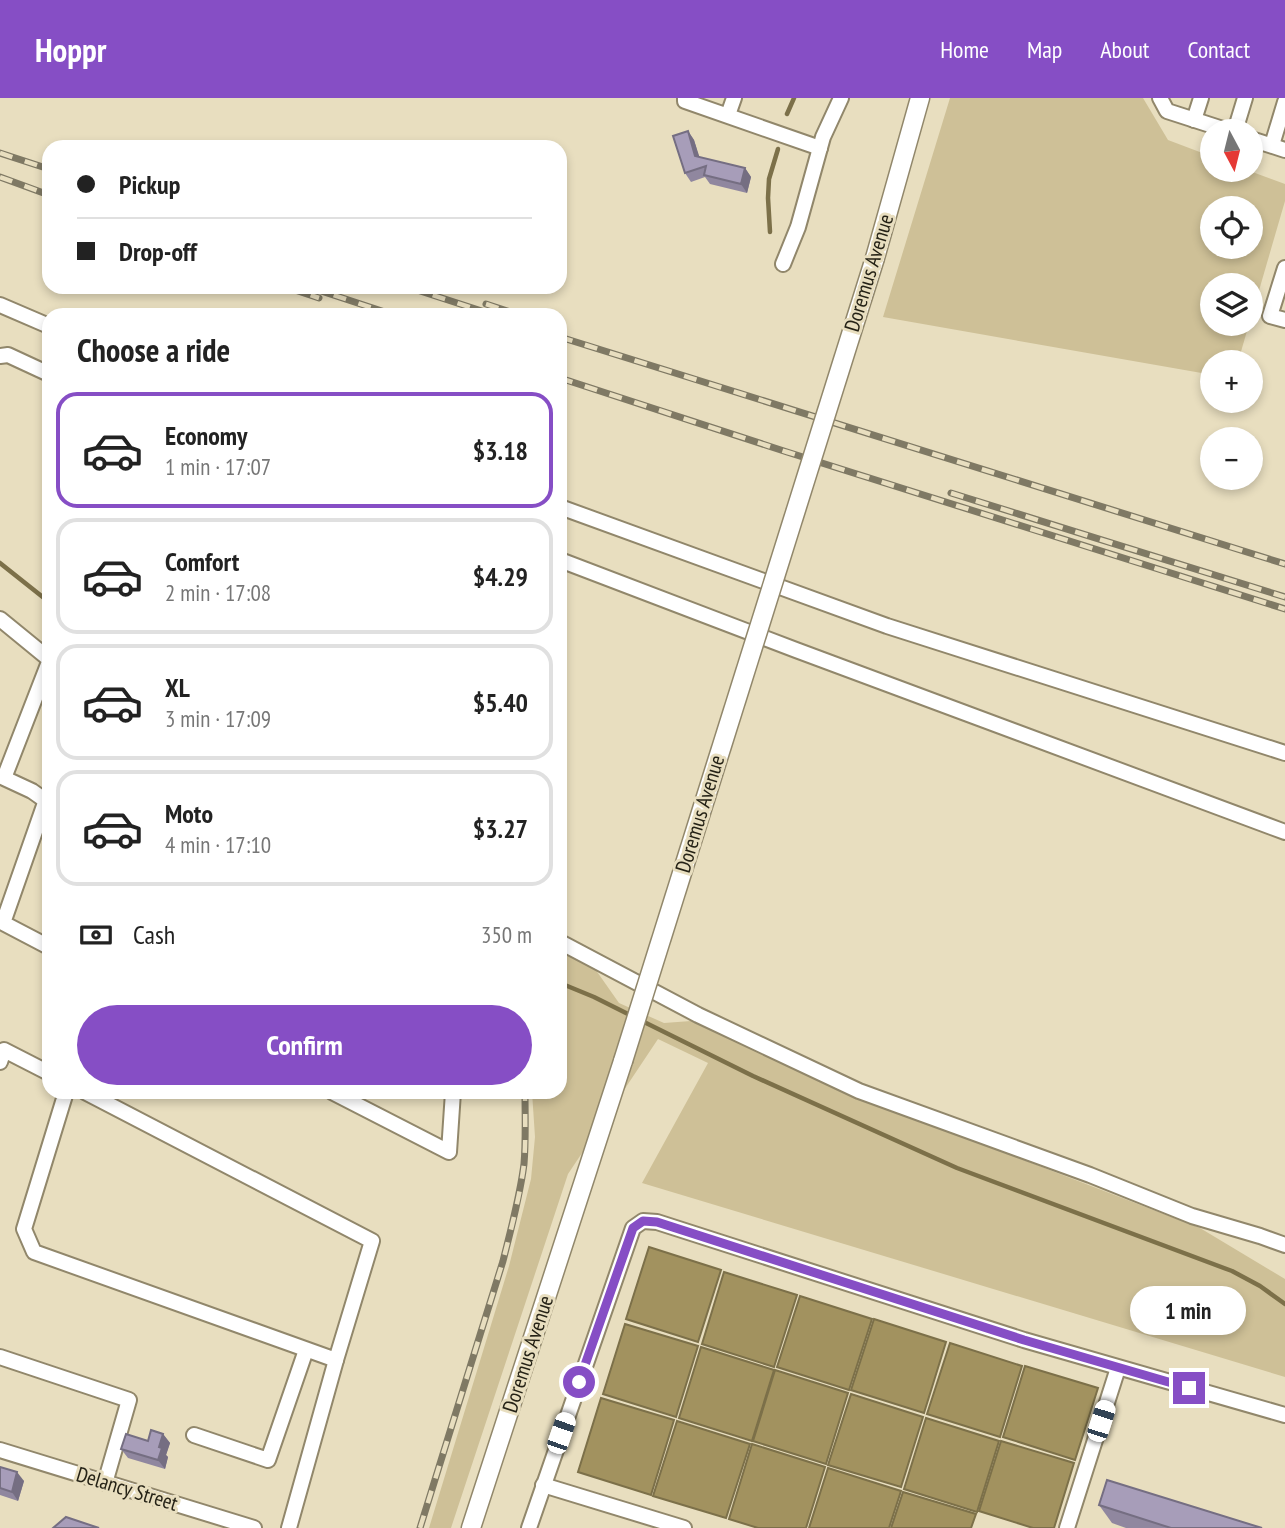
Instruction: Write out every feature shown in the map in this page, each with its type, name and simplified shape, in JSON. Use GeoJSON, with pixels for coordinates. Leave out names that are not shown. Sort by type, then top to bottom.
{"type":"FeatureCollection","features":[{"type":"Feature","properties":{"kind":"main road","name":"Doremus Avenue"},"geometry":{"type":"LineString","coordinates":[[471,1528],[622,1062],[875,258],[920,98]]}},
{"type":"Feature","properties":{"kind":"street"},"geometry":{"type":"LineString","coordinates":[[685,98],[685,101],[820,148]]}},
{"type":"Feature","properties":{"kind":"street"},"geometry":{"type":"LineString","coordinates":[[728,115],[734,98]]}},
{"type":"Feature","properties":{"kind":"street"},"geometry":{"type":"LineString","coordinates":[[783,264],[798,227],[823,137],[841,98]]}},
{"type":"Feature","properties":{"kind":"street"},"geometry":{"type":"LineString","coordinates":[[1160,98],[1167,111],[1200,122]]}},
{"type":"Feature","properties":{"kind":"street"},"geometry":{"type":"LineString","coordinates":[[1194,120],[1201,98]]}},
{"type":"Feature","properties":{"kind":"street"},"geometry":{"type":"LineString","coordinates":[[1239,119],[1245,98]]}},
{"type":"Feature","properties":{"kind":"street"},"geometry":{"type":"LineString","coordinates":[[1278,147],[1285,102]]}},
{"type":"Feature","properties":{"kind":"street"},"geometry":{"type":"LineString","coordinates":[[1284,275],[1270,316],[1285,320]]}},
{"type":"Feature","properties":{"kind":"street"},"geometry":{"type":"LineString","coordinates":[[0,305],[42,324]]}},
{"type":"Feature","properties":{"kind":"street"},"geometry":{"type":"LineString","coordinates":[[0,356],[8,355],[42,371]]}},
{"type":"Feature","properties":{"kind":"street"},"geometry":{"type":"LineString","coordinates":[[567,510],[887,626],[1285,753]]}},
{"type":"Feature","properties":{"kind":"street"},"geometry":{"type":"LineString","coordinates":[[567,563],[1285,832]]}},
{"type":"Feature","properties":{"kind":"street"},"geometry":{"type":"LineString","coordinates":[[0,619],[42,655]]}},
{"type":"Feature","properties":{"kind":"street"},"geometry":{"type":"LineString","coordinates":[[42,678],[1,781],[42,799]]}},
{"type":"Feature","properties":{"kind":"street"},"geometry":{"type":"LineString","coordinates":[[42,818],[3,923],[42,943]]}},
{"type":"Feature","properties":{"kind":"street"},"geometry":{"type":"LineString","coordinates":[[567,946],[698,1015],[859,1091],[1090,1175],[1192,1216],[1285,1245]]}},
{"type":"Feature","properties":{"kind":"street"},"geometry":{"type":"LineString","coordinates":[[0,1062],[4,1050],[42,1069]]}},
{"type":"Feature","properties":{"kind":"street"},"geometry":{"type":"LineString","coordinates":[[64,1099],[24,1229],[34,1252],[336,1360]]}},
{"type":"Feature","properties":{"kind":"street"},"geometry":{"type":"LineString","coordinates":[[99,1099],[373,1241],[289,1528]]}},
{"type":"Feature","properties":{"kind":"street"},"geometry":{"type":"LineString","coordinates":[[345,1099],[449,1153],[454,1099]]}},
{"type":"Feature","properties":{"kind":"street"},"geometry":{"type":"LineString","coordinates":[[529,1528],[633,1228],[643,1221],[657,1222],[1024,1340],[1285,1415]]}},
{"type":"Feature","properties":{"kind":"street"},"geometry":{"type":"LineString","coordinates":[[194,1436],[268,1460],[306,1350]]}},
{"type":"Feature","properties":{"kind":"street"},"geometry":{"type":"LineString","coordinates":[[0,1357],[129,1400],[105,1482]]}},
{"type":"Feature","properties":{"kind":"street"},"geometry":{"type":"LineString","coordinates":[[1068,1528],[1118,1368]]}},
{"type":"Feature","properties":{"kind":"street","name":"Delancy Street"},"geometry":{"type":"LineString","coordinates":[[0,1450],[254,1528]]}},
{"type":"Feature","properties":{"kind":"street"},"geometry":{"type":"LineString","coordinates":[[543,1485],[684,1528]]}},
{"type":"Feature","properties":{"kind":"shaded area"},"geometry":{"type":"Polygon","coordinates":[[[950,98],[1143,98],[1168,140],[1200,152],[1200,182],[1264,182],[1264,176],[1285,184],[1285,201],[1263,277],[1263,273],[1200,273],[1200,336],[1246,336],[1241,350],[1200,350],[1200,373],[883,317],[950,98]]]}},
{"type":"Feature","properties":{"kind":"shaded area"},"geometry":{"type":"Polygon","coordinates":[[[567,953],[593,966],[619,1003],[664,1023],[691,1021],[863,1098],[1200,1228],[1285,1279],[1285,1377],[642,1183],[708,1063],[658,1039],[568,1174],[451,1528],[429,1528],[509,1266],[531,1179],[535,1137],[532,1099],[567,1099],[567,953]]]}},
{"type":"Feature","properties":{"kind":"shaded area"},"geometry":{"type":"Polygon","coordinates":[[[649,1247],[721,1270],[698,1342],[626,1319],[649,1247]]]}},
{"type":"Feature","properties":{"kind":"shaded area"},"geometry":{"type":"Polygon","coordinates":[[[724,1272],[797,1295],[774,1367],[702,1344],[724,1272]]]}},
{"type":"Feature","properties":{"kind":"shaded area"},"geometry":{"type":"Polygon","coordinates":[[[800,1296],[872,1319],[849,1390],[777,1367],[800,1296]]]}},
{"type":"Feature","properties":{"kind":"shaded area"},"geometry":{"type":"Polygon","coordinates":[[[874,1319],[946,1342],[924,1413],[851,1390],[874,1319]]]}},
{"type":"Feature","properties":{"kind":"shaded area"},"geometry":{"type":"Polygon","coordinates":[[[625,1324],[698,1346],[676,1417],[603,1394],[625,1324]]]}},
{"type":"Feature","properties":{"kind":"shaded area"},"geometry":{"type":"Polygon","coordinates":[[[950,1343],[1022,1366],[1000,1437],[927,1414],[950,1343]]]}},
{"type":"Feature","properties":{"kind":"shaded area"},"geometry":{"type":"Polygon","coordinates":[[[701,1347],[774,1370],[752,1441],[679,1418],[701,1347]]]}},
{"type":"Feature","properties":{"kind":"shaded area"},"geometry":{"type":"Polygon","coordinates":[[[1025,1366],[1098,1388],[1075,1460],[1003,1437],[1025,1366]]]}},
{"type":"Feature","properties":{"kind":"shaded area"},"geometry":{"type":"Polygon","coordinates":[[[775,1370],[848,1393],[826,1464],[753,1441],[775,1370]]]}},
{"type":"Feature","properties":{"kind":"shaded area"},"geometry":{"type":"Polygon","coordinates":[[[851,1394],[923,1417],[901,1487],[828,1465],[851,1394]]]}},
{"type":"Feature","properties":{"kind":"shaded area"},"geometry":{"type":"Polygon","coordinates":[[[601,1398],[674,1420],[651,1495],[578,1472],[601,1398]]]}},
{"type":"Feature","properties":{"kind":"shaded area"},"geometry":{"type":"Polygon","coordinates":[[[926,1418],[999,1441],[977,1512],[904,1489],[926,1418]]]}},
{"type":"Feature","properties":{"kind":"shaded area"},"geometry":{"type":"Polygon","coordinates":[[[677,1421],[750,1444],[726,1518],[653,1496],[677,1421]]]}},
{"type":"Feature","properties":{"kind":"shaded area"},"geometry":{"type":"Polygon","coordinates":[[[1001,1441],[1074,1463],[1054,1528],[1033,1528],[979,1511],[1001,1441]]]}},
{"type":"Feature","properties":{"kind":"shaded area"},"geometry":{"type":"Polygon","coordinates":[[[752,1444],[825,1467],[806,1528],[758,1528],[729,1519],[752,1444]]]}},
{"type":"Feature","properties":{"kind":"shaded area"},"geometry":{"type":"Polygon","coordinates":[[[828,1468],[901,1491],[889,1528],[809,1528],[828,1468]]]}},
{"type":"Feature","properties":{"kind":"shaded area"},"geometry":{"type":"Polygon","coordinates":[[[903,1492],[976,1514],[971,1528],[891,1528],[903,1492]]]}},
{"type":"Feature","properties":{"kind":"building"},"geometry":{"type":"Polygon","coordinates":[[[688,131],[695,156],[745,168],[741,184],[704,175],[706,166],[685,173],[673,136],[688,131]]]}},
{"type":"Feature","properties":{"kind":"building"},"geometry":{"type":"Polygon","coordinates":[[[151,1430],[163,1434],[158,1460],[121,1449],[126,1434],[148,1441],[151,1430]]]}},
{"type":"Feature","properties":{"kind":"building"},"geometry":{"type":"Polygon","coordinates":[[[0,1467],[17,1472],[12,1492],[0,1488],[0,1467]]]}},
{"type":"Feature","properties":{"kind":"building"},"geometry":{"type":"Polygon","coordinates":[[[1107,1480],[1262,1528],[1171,1528],[1099,1505],[1107,1480]]]}},
{"type":"Feature","properties":{"kind":"building"},"geometry":{"type":"Polygon","coordinates":[[[66,1517],[99,1528],[53,1528],[66,1517]]]}},
{"type":"Feature","properties":{"kind":"waterway"},"geometry":{"type":"LineString","coordinates":[[787,114],[794,98]]}},
{"type":"Feature","properties":{"kind":"waterway"},"geometry":{"type":"LineString","coordinates":[[770,232],[769,179],[778,149]]}},
{"type":"Feature","properties":{"kind":"waterway"},"geometry":{"type":"LineString","coordinates":[[0,563],[42,596]]}},
{"type":"Feature","properties":{"kind":"waterway"},"geometry":{"type":"LineString","coordinates":[[567,986],[632,1016]]}},
{"type":"Feature","properties":{"kind":"waterway"},"geometry":{"type":"LineString","coordinates":[[640,1020],[753,1076],[957,1168],[1232,1271],[1285,1304]]}},
{"type":"Feature","properties":{"kind":"railway"},"geometry":{"type":"LineString","coordinates":[[0,153],[42,167]]}},
{"type":"Feature","properties":{"kind":"railway"},"geometry":{"type":"LineString","coordinates":[[0,177],[42,192]]}},
{"type":"Feature","properties":{"kind":"railway"},"geometry":{"type":"LineString","coordinates":[[307,294],[319,298]]}},
{"type":"Feature","properties":{"kind":"railway"},"geometry":{"type":"LineString","coordinates":[[330,294],[373,308]]}},
{"type":"Feature","properties":{"kind":"railway"},"geometry":{"type":"LineString","coordinates":[[430,294],[472,308]]}},
{"type":"Feature","properties":{"kind":"railway"},"geometry":{"type":"LineString","coordinates":[[486,304],[498,308]]}},
{"type":"Feature","properties":{"kind":"railway"},"geometry":{"type":"LineString","coordinates":[[567,339],[1285,564]]}},
{"type":"Feature","properties":{"kind":"railway"},"geometry":{"type":"LineString","coordinates":[[567,380],[1285,609]]}},
{"type":"Feature","properties":{"kind":"railway"},"geometry":{"type":"LineString","coordinates":[[951,493],[1285,597]]}},
{"type":"Feature","properties":{"kind":"railway"},"geometry":{"type":"LineString","coordinates":[[420,1528],[512,1225],[524,1164],[525,1099]]}},
{"type":"Feature","properties":{"kind":"route"},"geometry":{"type":"LineString","coordinates":[[579,1382],[633,1228],[643,1221],[657,1222],[1024,1340],[1189,1388]]}}]}
